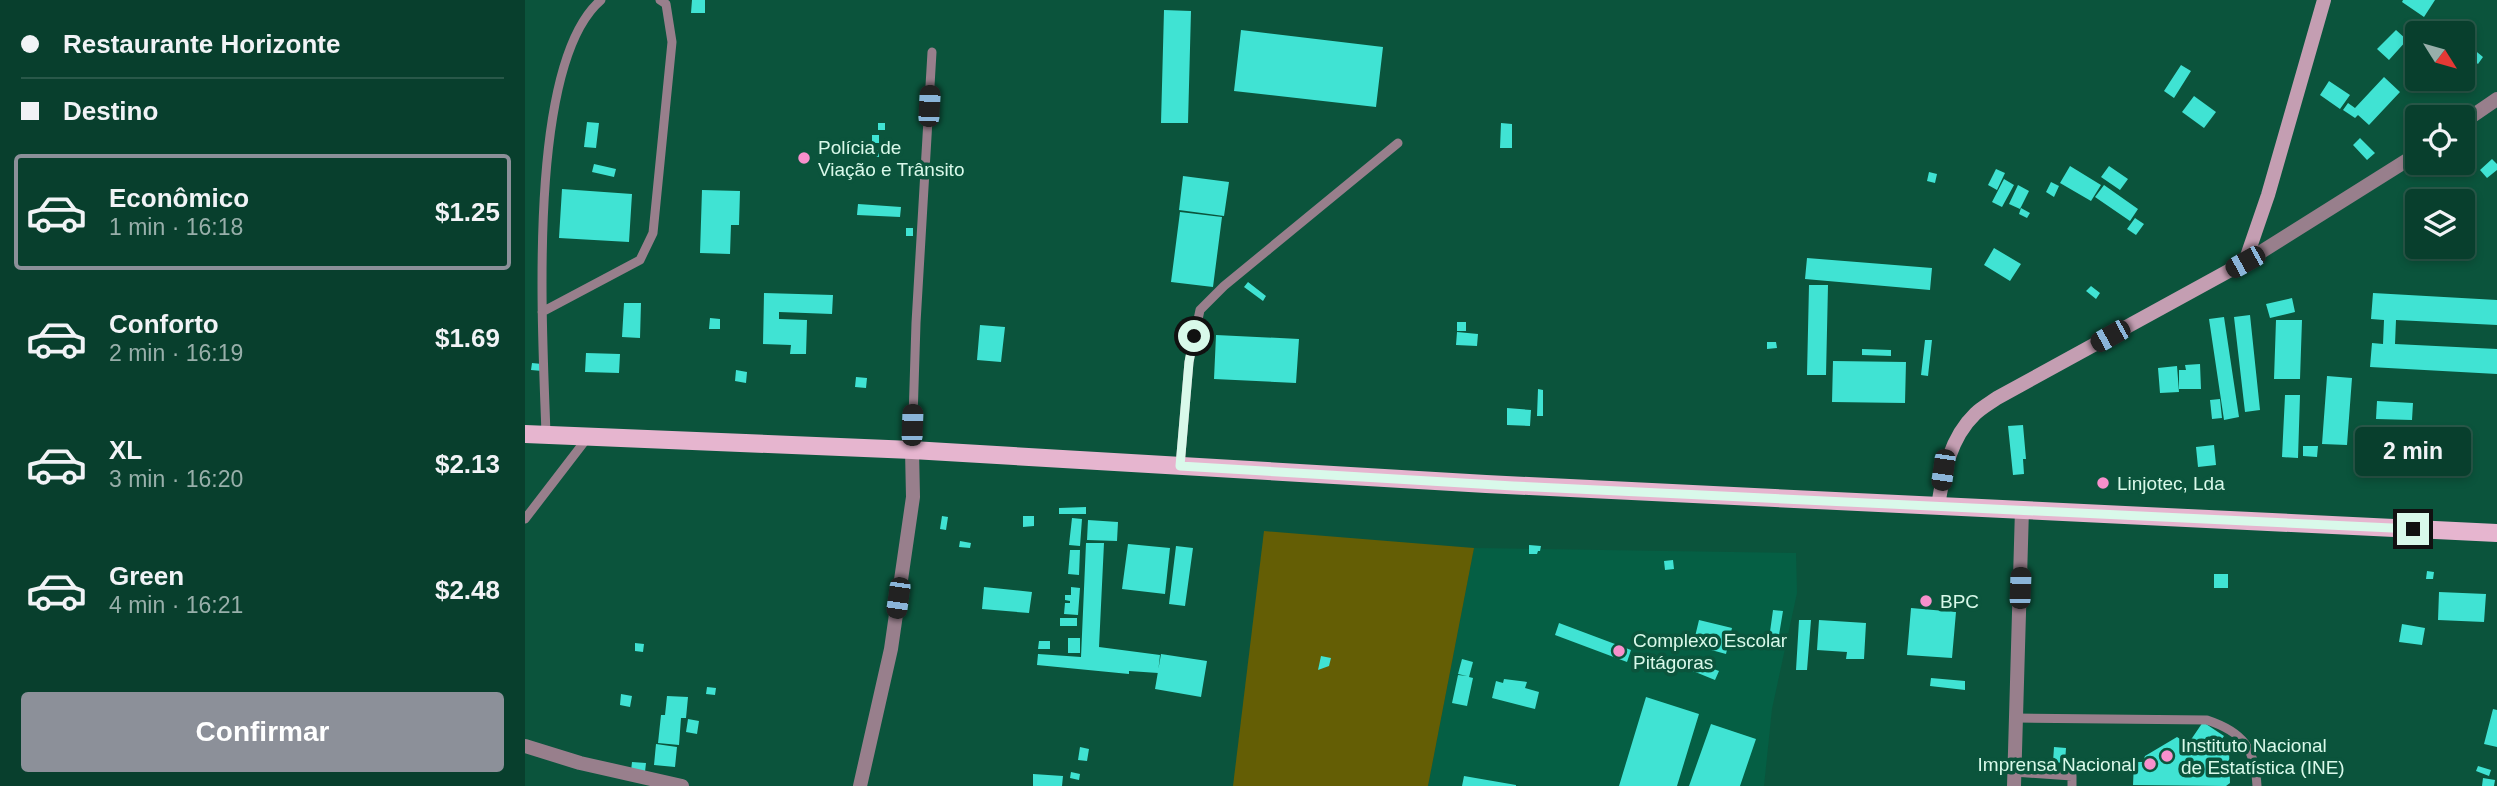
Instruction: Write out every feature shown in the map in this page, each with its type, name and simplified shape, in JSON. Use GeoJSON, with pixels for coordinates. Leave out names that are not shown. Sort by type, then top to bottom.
{"type":"FeatureCollection","features":[{"type":"Feature","properties":{"kind":"main road"},"geometry":{"type":"LineString","coordinates":[[525,434],[912,450],[1473,484],[2497,533]]}},
{"type":"Feature","properties":{"kind":"street"},"geometry":{"type":"LineString","coordinates":[[2245,262],[2268,195],[2324,0]]}},
{"type":"Feature","properties":{"kind":"street"},"geometry":{"type":"LineString","coordinates":[[2475,114],[2497,99]]}},
{"type":"Feature","properties":{"kind":"street"},"geometry":{"type":"LineString","coordinates":[[1938,506],[1943,470],[1960,434],[1975,414],[1997,398],[2245,262],[2405,161]]}},
{"type":"Feature","properties":{"kind":"street"},"geometry":{"type":"LineString","coordinates":[[860,786],[891,649],[913,497],[912,450]]}},
{"type":"Feature","properties":{"kind":"street"},"geometry":{"type":"LineString","coordinates":[[2014,779],[2022,509]]}},
{"type":"Feature","properties":{"kind":"street"},"geometry":{"type":"LineString","coordinates":[[525,746],[580,763],[682,786]]}},
{"type":"Feature","properties":{"kind":"lane"},"geometry":{"type":"LineString","coordinates":[[546,435],[539,243],[550,108],[571,40],[586,12],[601,0]]}},
{"type":"Feature","properties":{"kind":"lane"},"geometry":{"type":"LineString","coordinates":[[542,312],[640,260],[653,233],[672,42],[666,4],[660,0]]}},
{"type":"Feature","properties":{"kind":"lane"},"geometry":{"type":"LineString","coordinates":[[912,450],[916,323],[932,52]]}},
{"type":"Feature","properties":{"kind":"lane"},"geometry":{"type":"LineString","coordinates":[[1180,466],[1189,362],[1200,310],[1224,286],[1398,143]]}},
{"type":"Feature","properties":{"kind":"lane"},"geometry":{"type":"LineString","coordinates":[[525,519],[588,437]]}},
{"type":"Feature","properties":{"kind":"lane"},"geometry":{"type":"LineString","coordinates":[[2016,718],[2207,720],[2227,727],[2244,740],[2253,755],[2257,786]]}},
{"type":"Feature","properties":{"kind":"lane"},"geometry":{"type":"LineString","coordinates":[[2014,779],[2072,776],[2072,786]]}},
{"type":"Feature","properties":{"kind":"shaded area"},"geometry":{"type":"Polygon","coordinates":[[[1264,531],[1474,548],[1428,786],[1233,786],[1264,531]]]}},
{"type":"Feature","properties":{"kind":"shaded area","name":"Complexo Escolar Pitágoras"},"geometry":{"type":"Polygon","coordinates":[[[1474,548],[1796,553],[1797,593],[1772,709],[1764,786],[1428,786],[1474,548]]]}},
{"type":"Feature","properties":{"kind":"building"},"geometry":{"type":"Polygon","coordinates":[[[692,0],[705,0],[705,13],[691,13],[692,0]]]}},
{"type":"Feature","properties":{"kind":"building"},"geometry":{"type":"Polygon","coordinates":[[[2435,0],[2424,17],[2402,2],[2435,0]]]}},
{"type":"Feature","properties":{"kind":"building"},"geometry":{"type":"Polygon","coordinates":[[[1164,10],[1191,11],[1188,123],[1161,123],[1164,10]]]}},
{"type":"Feature","properties":{"kind":"building"},"geometry":{"type":"Polygon","coordinates":[[[1241,30],[1383,47],[1376,107],[1234,91],[1241,30]]]}},
{"type":"Feature","properties":{"kind":"building"},"geometry":{"type":"Polygon","coordinates":[[[2396,30],[2405,38],[2405,42],[2389,60],[2377,49],[2396,30]]]}},
{"type":"Feature","properties":{"kind":"building"},"geometry":{"type":"Polygon","coordinates":[[[2475,50],[2483,57],[2478,64],[2475,62],[2475,50]]]}},
{"type":"Feature","properties":{"kind":"building"},"geometry":{"type":"Polygon","coordinates":[[[2181,65],[2191,71],[2174,98],[2164,91],[2181,65]]]}},
{"type":"Feature","properties":{"kind":"building"},"geometry":{"type":"Polygon","coordinates":[[[2384,77],[2400,92],[2369,125],[2358,115],[2355,118],[2343,110],[2348,103],[2355,108],[2384,77]]]}},
{"type":"Feature","properties":{"kind":"building"},"geometry":{"type":"Polygon","coordinates":[[[2329,81],[2350,95],[2340,109],[2320,95],[2329,81]]]}},
{"type":"Feature","properties":{"kind":"building"},"geometry":{"type":"Polygon","coordinates":[[[2194,96],[2216,112],[2204,128],[2182,112],[2194,96]]]}},
{"type":"Feature","properties":{"kind":"building"},"geometry":{"type":"Polygon","coordinates":[[[587,122],[599,123],[596,148],[584,147],[587,122]]]}},
{"type":"Feature","properties":{"kind":"building"},"geometry":{"type":"Polygon","coordinates":[[[878,123],[885,123],[885,130],[878,130],[878,123]]]}},
{"type":"Feature","properties":{"kind":"building"},"geometry":{"type":"Polygon","coordinates":[[[1501,123],[1512,124],[1512,148],[1500,148],[1501,123]]]}},
{"type":"Feature","properties":{"kind":"building"},"geometry":{"type":"Polygon","coordinates":[[[872,135],[879,135],[879,143],[872,143],[872,135]]]}},
{"type":"Feature","properties":{"kind":"building"},"geometry":{"type":"Polygon","coordinates":[[[2360,138],[2375,153],[2367,160],[2353,145],[2360,138]]]}},
{"type":"Feature","properties":{"kind":"building"},"geometry":{"type":"Polygon","coordinates":[[[867,150],[879,150],[879,157],[868,157],[867,150]]]}},
{"type":"Feature","properties":{"kind":"building"},"geometry":{"type":"Polygon","coordinates":[[[2492,159],[2497,164],[2497,170],[2487,178],[2480,170],[2492,159]]]}},
{"type":"Feature","properties":{"kind":"building"},"geometry":{"type":"Polygon","coordinates":[[[594,164],[616,169],[614,177],[592,172],[594,164]]]}},
{"type":"Feature","properties":{"kind":"building"},"geometry":{"type":"Polygon","coordinates":[[[2070,166],[2101,185],[2091,201],[2060,183],[2070,166]]]}},
{"type":"Feature","properties":{"kind":"building"},"geometry":{"type":"Polygon","coordinates":[[[2109,166],[2128,179],[2120,190],[2101,177],[2109,166]]]}},
{"type":"Feature","properties":{"kind":"building"},"geometry":{"type":"Polygon","coordinates":[[[1996,169],[2005,173],[1997,190],[1988,185],[1996,169]]]}},
{"type":"Feature","properties":{"kind":"building"},"geometry":{"type":"Polygon","coordinates":[[[1929,172],[1937,174],[1935,183],[1927,181],[1929,172]]]}},
{"type":"Feature","properties":{"kind":"building"},"geometry":{"type":"Polygon","coordinates":[[[1183,176],[1229,182],[1224,216],[1179,210],[1183,176]]]}},
{"type":"Feature","properties":{"kind":"building"},"geometry":{"type":"Polygon","coordinates":[[[2004,179],[2014,185],[2002,207],[1992,202],[2004,179]]]}},
{"type":"Feature","properties":{"kind":"building"},"geometry":{"type":"Polygon","coordinates":[[[2051,182],[2059,186],[2054,197],[2046,192],[2051,182]]]}},
{"type":"Feature","properties":{"kind":"building"},"geometry":{"type":"Polygon","coordinates":[[[2018,185],[2029,191],[2020,209],[2009,204],[2018,185]]]}},
{"type":"Feature","properties":{"kind":"building"},"geometry":{"type":"Polygon","coordinates":[[[2104,185],[2138,209],[2130,221],[2095,197],[2104,185]]]}},
{"type":"Feature","properties":{"kind":"building"},"geometry":{"type":"Polygon","coordinates":[[[562,189],[632,194],[629,242],[559,238],[562,189]]]}},
{"type":"Feature","properties":{"kind":"building"},"geometry":{"type":"Polygon","coordinates":[[[702,190],[740,191],[739,225],[731,225],[730,254],[700,253],[702,190]]]}},
{"type":"Feature","properties":{"kind":"building"},"geometry":{"type":"Polygon","coordinates":[[[858,204],[901,207],[900,217],[857,215],[858,204]]]}},
{"type":"Feature","properties":{"kind":"building"},"geometry":{"type":"Polygon","coordinates":[[[2021,208],[2030,213],[2027,218],[2019,214],[2021,208]]]}},
{"type":"Feature","properties":{"kind":"building"},"geometry":{"type":"Polygon","coordinates":[[[1180,212],[1222,217],[1213,287],[1171,282],[1180,212]]]}},
{"type":"Feature","properties":{"kind":"building"},"geometry":{"type":"Polygon","coordinates":[[[2135,218],[2144,224],[2136,235],[2127,229],[2135,218]]]}},
{"type":"Feature","properties":{"kind":"building"},"geometry":{"type":"Polygon","coordinates":[[[906,228],[913,228],[913,236],[906,236],[906,228]]]}},
{"type":"Feature","properties":{"kind":"building"},"geometry":{"type":"Polygon","coordinates":[[[1994,248],[2021,264],[2010,281],[1984,265],[1994,248]]]}},
{"type":"Feature","properties":{"kind":"building"},"geometry":{"type":"Polygon","coordinates":[[[1807,258],[1932,268],[1930,290],[1805,279],[1807,258]]]}},
{"type":"Feature","properties":{"kind":"building"},"geometry":{"type":"Polygon","coordinates":[[[1248,282],[1266,296],[1263,301],[1244,287],[1248,282]]]}},
{"type":"Feature","properties":{"kind":"building"},"geometry":{"type":"Polygon","coordinates":[[[1809,285],[1828,285],[1826,375],[1807,375],[1809,285]]]}},
{"type":"Feature","properties":{"kind":"building"},"geometry":{"type":"Polygon","coordinates":[[[2091,286],[2100,293],[2096,299],[2086,291],[2091,286]]]}},
{"type":"Feature","properties":{"kind":"building"},"geometry":{"type":"Polygon","coordinates":[[[764,293],[833,295],[832,314],[779,312],[779,319],[807,320],[806,354],[790,354],[791,345],[763,344],[764,293]]]}},
{"type":"Feature","properties":{"kind":"building"},"geometry":{"type":"Polygon","coordinates":[[[2373,293],[2497,300],[2497,325],[2396,320],[2395,344],[2497,349],[2497,374],[2370,367],[2372,343],[2383,344],[2384,320],[2371,319],[2373,293]]]}},
{"type":"Feature","properties":{"kind":"building"},"geometry":{"type":"Polygon","coordinates":[[[2292,298],[2295,312],[2270,318],[2266,304],[2292,298]]]}},
{"type":"Feature","properties":{"kind":"building"},"geometry":{"type":"Polygon","coordinates":[[[624,303],[641,303],[640,338],[622,337],[624,303]]]}},
{"type":"Feature","properties":{"kind":"building"},"geometry":{"type":"Polygon","coordinates":[[[2250,315],[2260,410],[2245,412],[2234,317],[2250,315]]]}},
{"type":"Feature","properties":{"kind":"building"},"geometry":{"type":"Polygon","coordinates":[[[2224,317],[2239,417],[2224,420],[2209,319],[2224,317]]]}},
{"type":"Feature","properties":{"kind":"building"},"geometry":{"type":"Polygon","coordinates":[[[710,318],[720,319],[720,329],[709,329],[710,318]]]}},
{"type":"Feature","properties":{"kind":"building"},"geometry":{"type":"Polygon","coordinates":[[[2276,320],[2302,320],[2300,379],[2274,379],[2276,320]]]}},
{"type":"Feature","properties":{"kind":"building"},"geometry":{"type":"Polygon","coordinates":[[[1457,322],[1466,322],[1466,331],[1457,331],[1457,322]]]}},
{"type":"Feature","properties":{"kind":"building"},"geometry":{"type":"Polygon","coordinates":[[[980,325],[1005,327],[1001,362],[977,360],[980,325]]]}},
{"type":"Feature","properties":{"kind":"building"},"geometry":{"type":"Polygon","coordinates":[[[1457,332],[1478,334],[1477,346],[1456,345],[1457,332]]]}},
{"type":"Feature","properties":{"kind":"building"},"geometry":{"type":"Polygon","coordinates":[[[1216,335],[1299,339],[1296,383],[1214,379],[1216,335]]]}},
{"type":"Feature","properties":{"kind":"building"},"geometry":{"type":"Polygon","coordinates":[[[1925,340],[1932,340],[1928,376],[1921,375],[1925,340]]]}},
{"type":"Feature","properties":{"kind":"building"},"geometry":{"type":"Polygon","coordinates":[[[1767,342],[1776,342],[1777,348],[1767,349],[1767,342]]]}},
{"type":"Feature","properties":{"kind":"building"},"geometry":{"type":"Polygon","coordinates":[[[1862,349],[1891,350],[1891,356],[1862,355],[1862,349]]]}},
{"type":"Feature","properties":{"kind":"building"},"geometry":{"type":"Polygon","coordinates":[[[586,353],[620,354],[619,373],[585,372],[586,353]]]}},
{"type":"Feature","properties":{"kind":"building"},"geometry":{"type":"Polygon","coordinates":[[[1833,361],[1906,362],[1905,403],[1832,402],[1833,361]]]}},
{"type":"Feature","properties":{"kind":"building"},"geometry":{"type":"Polygon","coordinates":[[[532,363],[542,364],[542,371],[531,370],[532,363]]]}},
{"type":"Feature","properties":{"kind":"building"},"geometry":{"type":"Polygon","coordinates":[[[2200,364],[2201,389],[2179,389],[2179,370],[2186,370],[2185,365],[2200,364]]]}},
{"type":"Feature","properties":{"kind":"building"},"geometry":{"type":"Polygon","coordinates":[[[2177,366],[2179,392],[2160,393],[2158,368],[2177,366]]]}},
{"type":"Feature","properties":{"kind":"building"},"geometry":{"type":"Polygon","coordinates":[[[736,370],[747,372],[746,383],[735,381],[736,370]]]}},
{"type":"Feature","properties":{"kind":"building"},"geometry":{"type":"Polygon","coordinates":[[[2327,376],[2352,378],[2347,445],[2322,444],[2327,376]]]}},
{"type":"Feature","properties":{"kind":"building"},"geometry":{"type":"Polygon","coordinates":[[[856,377],[867,378],[866,388],[855,387],[856,377]]]}},
{"type":"Feature","properties":{"kind":"building"},"geometry":{"type":"Polygon","coordinates":[[[1538,389],[1543,390],[1543,416],[1537,416],[1538,389]]]}},
{"type":"Feature","properties":{"kind":"building"},"geometry":{"type":"Polygon","coordinates":[[[2285,395],[2300,395],[2298,458],[2282,457],[2285,395]]]}},
{"type":"Feature","properties":{"kind":"building"},"geometry":{"type":"Polygon","coordinates":[[[2220,399],[2222,418],[2212,419],[2210,400],[2220,399]]]}},
{"type":"Feature","properties":{"kind":"building"},"geometry":{"type":"Polygon","coordinates":[[[2377,401],[2413,403],[2412,420],[2376,419],[2377,401]]]}},
{"type":"Feature","properties":{"kind":"building"},"geometry":{"type":"Polygon","coordinates":[[[1507,408],[1531,410],[1530,426],[1507,425],[1507,408]]]}},
{"type":"Feature","properties":{"kind":"building"},"geometry":{"type":"Polygon","coordinates":[[[2023,425],[2026,459],[2023,459],[2024,474],[2013,475],[2008,426],[2023,425]]]}},
{"type":"Feature","properties":{"kind":"building"},"geometry":{"type":"Polygon","coordinates":[[[2214,445],[2216,465],[2198,467],[2196,447],[2214,445]]]}},
{"type":"Feature","properties":{"kind":"building"},"geometry":{"type":"Polygon","coordinates":[[[2303,446],[2318,446],[2317,457],[2303,456],[2303,446]]]}},
{"type":"Feature","properties":{"kind":"building"},"geometry":{"type":"Polygon","coordinates":[[[2423,459],[2434,459],[2433,472],[2422,471],[2423,459]]]}},
{"type":"Feature","properties":{"kind":"building"},"geometry":{"type":"Polygon","coordinates":[[[1086,507],[1086,514],[1059,514],[1059,508],[1086,507]]]}},
{"type":"Feature","properties":{"kind":"building"},"geometry":{"type":"Polygon","coordinates":[[[942,516],[948,517],[946,530],[940,529],[942,516]]]}},
{"type":"Feature","properties":{"kind":"building"},"geometry":{"type":"Polygon","coordinates":[[[1023,516],[1034,516],[1034,526],[1023,527],[1023,516]]]}},
{"type":"Feature","properties":{"kind":"building"},"geometry":{"type":"Polygon","coordinates":[[[1072,518],[1082,519],[1080,546],[1069,545],[1072,518]]]}},
{"type":"Feature","properties":{"kind":"building"},"geometry":{"type":"Polygon","coordinates":[[[1088,520],[1118,522],[1117,541],[1087,540],[1088,520]]]}},
{"type":"Feature","properties":{"kind":"building"},"geometry":{"type":"Polygon","coordinates":[[[960,541],[971,543],[970,548],[959,547],[960,541]]]}},
{"type":"Feature","properties":{"kind":"building"},"geometry":{"type":"Polygon","coordinates":[[[1086,543],[1104,543],[1099,647],[1160,655],[1158,673],[1129,671],[1129,674],[1037,665],[1038,654],[1081,657],[1086,543]]]}},
{"type":"Feature","properties":{"kind":"building"},"geometry":{"type":"Polygon","coordinates":[[[1128,544],[1170,548],[1165,594],[1122,589],[1128,544]]]}},
{"type":"Feature","properties":{"kind":"building"},"geometry":{"type":"Polygon","coordinates":[[[1529,545],[1541,546],[1540,551],[1537,554],[1529,554],[1529,545]]]}},
{"type":"Feature","properties":{"kind":"building"},"geometry":{"type":"Polygon","coordinates":[[[1176,546],[1193,548],[1185,606],[1169,604],[1176,546]]]}},
{"type":"Feature","properties":{"kind":"building"},"geometry":{"type":"Polygon","coordinates":[[[1070,550],[1080,550],[1079,575],[1068,574],[1070,550]]]}},
{"type":"Feature","properties":{"kind":"building"},"geometry":{"type":"Polygon","coordinates":[[[1673,560],[1674,569],[1665,570],[1664,561],[1673,560]]]}},
{"type":"Feature","properties":{"kind":"building"},"geometry":{"type":"Polygon","coordinates":[[[2427,571],[2434,572],[2433,579],[2426,579],[2427,571]]]}},
{"type":"Feature","properties":{"kind":"building"},"geometry":{"type":"Polygon","coordinates":[[[2214,574],[2228,574],[2228,588],[2214,588],[2214,574]]]}},
{"type":"Feature","properties":{"kind":"building"},"geometry":{"type":"Polygon","coordinates":[[[984,587],[1032,592],[1029,613],[982,609],[984,587]]]}},
{"type":"Feature","properties":{"kind":"building"},"geometry":{"type":"Polygon","coordinates":[[[1071,587],[1080,588],[1078,615],[1064,614],[1065,603],[1070,603],[1065,600],[1065,595],[1071,595],[1071,587]]]}},
{"type":"Feature","properties":{"kind":"building"},"geometry":{"type":"Polygon","coordinates":[[[2439,592],[2486,594],[2484,622],[2438,620],[2439,592]]]}},
{"type":"Feature","properties":{"kind":"building"},"geometry":{"type":"Polygon","coordinates":[[[1911,608],[1956,612],[1952,658],[1907,655],[1911,608]]]}},
{"type":"Feature","properties":{"kind":"building"},"geometry":{"type":"Polygon","coordinates":[[[1773,610],[1783,611],[1778,641],[1769,639],[1773,610]]]}},
{"type":"Feature","properties":{"kind":"building"},"geometry":{"type":"Polygon","coordinates":[[[1060,618],[1077,618],[1077,626],[1060,626],[1060,618]]]}},
{"type":"Feature","properties":{"kind":"building"},"geometry":{"type":"Polygon","coordinates":[[[1699,620],[1732,628],[1726,654],[1693,645],[1699,620]]]}},
{"type":"Feature","properties":{"kind":"building"},"geometry":{"type":"Polygon","coordinates":[[[1799,620],[1811,620],[1807,670],[1796,670],[1799,620]]]}},
{"type":"Feature","properties":{"kind":"building"},"geometry":{"type":"Polygon","coordinates":[[[1819,620],[1866,623],[1864,659],[1846,659],[1847,652],[1817,650],[1819,620]]]}},
{"type":"Feature","properties":{"kind":"building"},"geometry":{"type":"Polygon","coordinates":[[[1559,623],[1631,650],[1627,662],[1555,635],[1559,623]]]}},
{"type":"Feature","properties":{"kind":"building"},"geometry":{"type":"Polygon","coordinates":[[[2402,624],[2425,628],[2422,645],[2399,642],[2402,624]]]}},
{"type":"Feature","properties":{"kind":"building"},"geometry":{"type":"Polygon","coordinates":[[[1068,638],[1080,638],[1080,653],[1068,653],[1068,638]]]}},
{"type":"Feature","properties":{"kind":"building"},"geometry":{"type":"Polygon","coordinates":[[[1039,641],[1050,641],[1050,649],[1038,649],[1039,641]]]}},
{"type":"Feature","properties":{"kind":"building"},"geometry":{"type":"Polygon","coordinates":[[[635,643],[644,644],[643,652],[635,651],[635,643]]]}},
{"type":"Feature","properties":{"kind":"building"},"geometry":{"type":"Polygon","coordinates":[[[1161,654],[1207,661],[1201,697],[1155,689],[1161,654]]]}},
{"type":"Feature","properties":{"kind":"building"},"geometry":{"type":"Polygon","coordinates":[[[1321,656],[1331,658],[1329,666],[1318,670],[1321,656]]]}},
{"type":"Feature","properties":{"kind":"building"},"geometry":{"type":"Polygon","coordinates":[[[1462,659],[1473,662],[1469,677],[1473,678],[1467,706],[1452,703],[1458,675],[1467,676],[1458,674],[1462,659]]]}},
{"type":"Feature","properties":{"kind":"building"},"geometry":{"type":"Polygon","coordinates":[[[1687,659],[1719,671],[1715,680],[1683,667],[1687,659]]]}},
{"type":"Feature","properties":{"kind":"building"},"geometry":{"type":"Polygon","coordinates":[[[1931,678],[1965,681],[1965,690],[1930,686],[1931,678]]]}},
{"type":"Feature","properties":{"kind":"building"},"geometry":{"type":"Polygon","coordinates":[[[1504,679],[1527,682],[1525,688],[1539,692],[1535,709],[1492,698],[1496,681],[1503,683],[1504,679]]]}},
{"type":"Feature","properties":{"kind":"building"},"geometry":{"type":"Polygon","coordinates":[[[707,687],[716,688],[715,695],[706,694],[707,687]]]}},
{"type":"Feature","properties":{"kind":"building"},"geometry":{"type":"Polygon","coordinates":[[[621,694],[632,696],[630,707],[620,705],[621,694]]]}},
{"type":"Feature","properties":{"kind":"building"},"geometry":{"type":"Polygon","coordinates":[[[667,696],[688,697],[686,718],[681,718],[679,745],[658,743],[661,715],[665,715],[667,696]]]}},
{"type":"Feature","properties":{"kind":"building"},"geometry":{"type":"Polygon","coordinates":[[[1646,697],[1699,714],[1677,786],[1619,786],[1646,697]]]}},
{"type":"Feature","properties":{"kind":"building"},"geometry":{"type":"Polygon","coordinates":[[[2493,709],[2497,710],[2497,747],[2484,744],[2493,709]]]}},
{"type":"Feature","properties":{"kind":"building"},"geometry":{"type":"Polygon","coordinates":[[[688,719],[699,721],[697,734],[686,732],[688,719]]]}},
{"type":"Feature","properties":{"kind":"building"},"geometry":{"type":"Polygon","coordinates":[[[2203,722],[2224,736],[2219,743],[2229,750],[2230,783],[2226,786],[2133,785],[2134,762],[2143,762],[2145,756],[2177,737],[2188,744],[2203,722]]]}},
{"type":"Feature","properties":{"kind":"building"},"geometry":{"type":"Polygon","coordinates":[[[1711,724],[1756,739],[1740,786],[1689,786],[1711,724]]]}},
{"type":"Feature","properties":{"kind":"building"},"geometry":{"type":"Polygon","coordinates":[[[656,744],[677,747],[675,767],[654,765],[656,744]]]}},
{"type":"Feature","properties":{"kind":"building"},"geometry":{"type":"Polygon","coordinates":[[[1080,747],[1089,749],[1087,761],[1078,760],[1080,747]]]}},
{"type":"Feature","properties":{"kind":"building"},"geometry":{"type":"Polygon","coordinates":[[[2054,747],[2066,748],[2065,763],[2053,762],[2054,747]]]}},
{"type":"Feature","properties":{"kind":"building"},"geometry":{"type":"Polygon","coordinates":[[[632,762],[646,763],[645,772],[631,771],[632,762]]]}},
{"type":"Feature","properties":{"kind":"building"},"geometry":{"type":"Polygon","coordinates":[[[2478,766],[2491,770],[2489,776],[2476,771],[2478,766]]]}},
{"type":"Feature","properties":{"kind":"building"},"geometry":{"type":"Polygon","coordinates":[[[1071,772],[1080,774],[1079,780],[1070,778],[1071,772]]]}},
{"type":"Feature","properties":{"kind":"building"},"geometry":{"type":"Polygon","coordinates":[[[1033,774],[1063,776],[1062,786],[1033,786],[1033,774]]]}},
{"type":"Feature","properties":{"kind":"building"},"geometry":{"type":"Polygon","coordinates":[[[1464,776],[1516,785],[1516,786],[1462,786],[1464,776]]]}},
{"type":"Feature","properties":{"kind":"building"},"geometry":{"type":"Polygon","coordinates":[[[2483,778],[2495,780],[2494,786],[2482,786],[2483,778]]]}},
{"type":"Feature","properties":{"kind":"place","name":"Polícia de Viação e Trânsito"},"geometry":{"type":"Point","coordinates":[804,158]}},
{"type":"Feature","properties":{"kind":"place","name":"Linjotec, Lda"},"geometry":{"type":"Point","coordinates":[2103,483]}},
{"type":"Feature","properties":{"kind":"place","name":"BPC"},"geometry":{"type":"Point","coordinates":[1926,601]}},
{"type":"Feature","properties":{"kind":"place","name":"Complexo Escolar Pitágoras"},"geometry":{"type":"Point","coordinates":[1619,651]}},
{"type":"Feature","properties":{"kind":"place","name":"Instituto Nacional de Estatística (INE)"},"geometry":{"type":"Point","coordinates":[2167,756]}},
{"type":"Feature","properties":{"kind":"place","name":"Imprensa Nacional"},"geometry":{"type":"Point","coordinates":[2150,764]}},
{"type":"Feature","properties":{"kind":"route"},"geometry":{"type":"LineString","coordinates":[[1194,336],[1189,362],[1180,466],[1513,486],[2413,529]]}}]}
